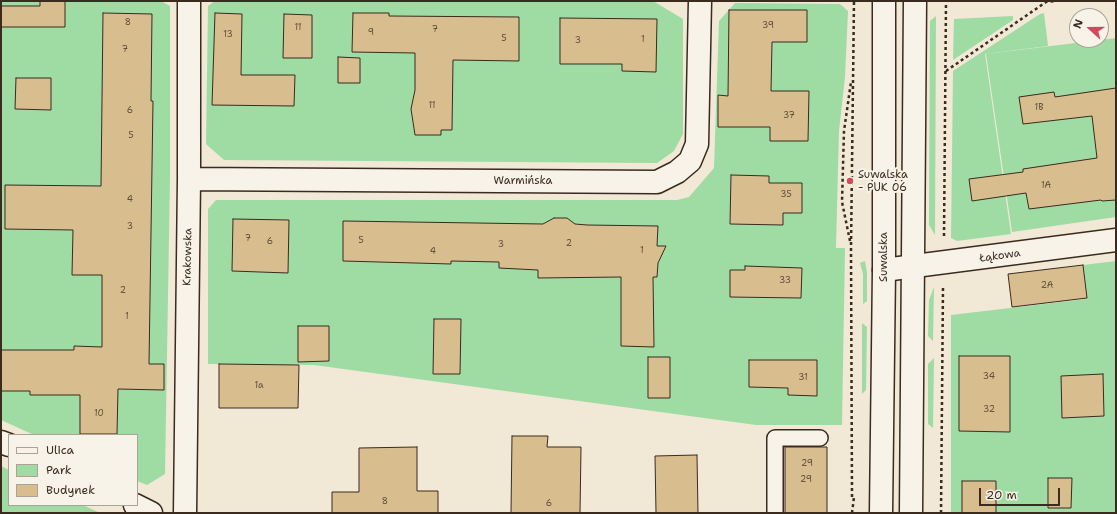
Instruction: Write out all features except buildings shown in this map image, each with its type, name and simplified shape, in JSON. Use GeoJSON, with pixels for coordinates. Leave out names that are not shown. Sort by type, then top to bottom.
{"type":"FeatureCollection","features":[{"type":"Feature","properties":{"kind":"street","name":"Krakowska"},"geometry":{"type":"LineString","coordinates":[[185,513],[189,179],[189,1]]}},
{"type":"Feature","properties":{"kind":"street","name":"Warmińska"},"geometry":{"type":"LineString","coordinates":[[189,179],[657,182],[677,172],[690,161],[696,144],[700,1]]}},
{"type":"Feature","properties":{"kind":"street","name":"Suwalska"},"geometry":{"type":"LineString","coordinates":[[881,513],[884,270],[884,1]]}},
{"type":"Feature","properties":{"kind":"street"},"geometry":{"type":"LineString","coordinates":[[911,513],[915,1]]}},
{"type":"Feature","properties":{"kind":"street","name":"Łąkowa"},"geometry":{"type":"LineString","coordinates":[[884,270],[1116,240]]}},
{"type":"Feature","properties":{"kind":"street"},"geometry":{"type":"LineString","coordinates":[[136,506],[151,513]]}},
{"type":"Feature","properties":{"kind":"lane"},"geometry":{"type":"LineString","coordinates":[[775,513],[775,438],[820,438]]}},
{"type":"Feature","properties":{"kind":"path"},"geometry":{"type":"LineString","coordinates":[[852,497],[851,248],[854,1]]}},
{"type":"Feature","properties":{"kind":"path"},"geometry":{"type":"LineString","coordinates":[[944,244],[946,1]]}},
{"type":"Feature","properties":{"kind":"path"},"geometry":{"type":"LineString","coordinates":[[1040,1],[1056,1]]}},
{"type":"Feature","properties":{"kind":"path"},"geometry":{"type":"LineString","coordinates":[[946,71],[1046,2]]}},
{"type":"Feature","properties":{"kind":"path"},"geometry":{"type":"LineString","coordinates":[[851,248],[842,202],[844,131],[853,72]]}},
{"type":"Feature","properties":{"kind":"path"},"geometry":{"type":"LineString","coordinates":[[941,513],[943,280]]}},
{"type":"Feature","properties":{"kind":"green space"},"geometry":{"type":"Polygon","coordinates":[[[1,1],[161,1],[170,6],[170,177],[165,474],[147,485],[138,481],[138,434],[32,434],[1,420],[1,1]]]}},
{"type":"Feature","properties":{"kind":"green space"},"geometry":{"type":"Polygon","coordinates":[[[215,1],[653,1],[683,19],[683,134],[674,151],[657,163],[224,160],[206,144],[208,6],[215,1]]]}},
{"type":"Feature","properties":{"kind":"green space"},"geometry":{"type":"Polygon","coordinates":[[[735,3],[840,4],[848,11],[845,77],[839,131],[836,248],[845,248],[842,425],[756,425],[314,365],[208,364],[208,209],[216,200],[677,200],[689,197],[714,168],[719,21],[735,3]]]}},
{"type":"Feature","properties":{"kind":"green space"},"geometry":{"type":"Polygon","coordinates":[[[1044,13],[1048,46],[985,54],[1011,234],[957,241],[951,238],[953,71],[1040,14],[1044,13]]]}},
{"type":"Feature","properties":{"kind":"green space"},"geometry":{"type":"Polygon","coordinates":[[[936,16],[935,235],[929,225],[930,21],[936,16]]]}},
{"type":"Feature","properties":{"kind":"green space"},"geometry":{"type":"Polygon","coordinates":[[[1013,16],[1013,20],[953,60],[954,19],[1013,16]]]}},
{"type":"Feature","properties":{"kind":"green space"},"geometry":{"type":"Polygon","coordinates":[[[1116,38],[1116,217],[1012,232],[986,54],[1069,44],[1069,48],[1109,48],[1109,39],[1116,38]]]}},
{"type":"Feature","properties":{"kind":"green space"},"geometry":{"type":"Polygon","coordinates":[[[865,261],[867,273],[867,301],[863,304],[863,274],[860,263],[865,261]]]}},
{"type":"Feature","properties":{"kind":"green space"},"geometry":{"type":"Polygon","coordinates":[[[1116,261],[1116,513],[951,513],[951,315],[1086,299],[1083,265],[1116,261]]]}},
{"type":"Feature","properties":{"kind":"green space"},"geometry":{"type":"Polygon","coordinates":[[[934,287],[933,341],[928,336],[929,300],[934,287]]]}},
{"type":"Feature","properties":{"kind":"green space"},"geometry":{"type":"Polygon","coordinates":[[[862,323],[867,327],[866,390],[862,394],[862,323]]]}},
{"type":"Feature","properties":{"kind":"green space"},"geometry":{"type":"Polygon","coordinates":[[[934,358],[933,428],[928,424],[928,364],[934,358]]]}},
{"type":"Feature","properties":{"kind":"green space"},"geometry":{"type":"Polygon","coordinates":[[[1,466],[8,470],[8,506],[85,506],[100,513],[1,513],[1,466]]]}},
{"type":"Feature","properties":{"kind":"place","name":"Suwalska - PUK 06"},"geometry":{"type":"Point","coordinates":[850,181]}}]}
